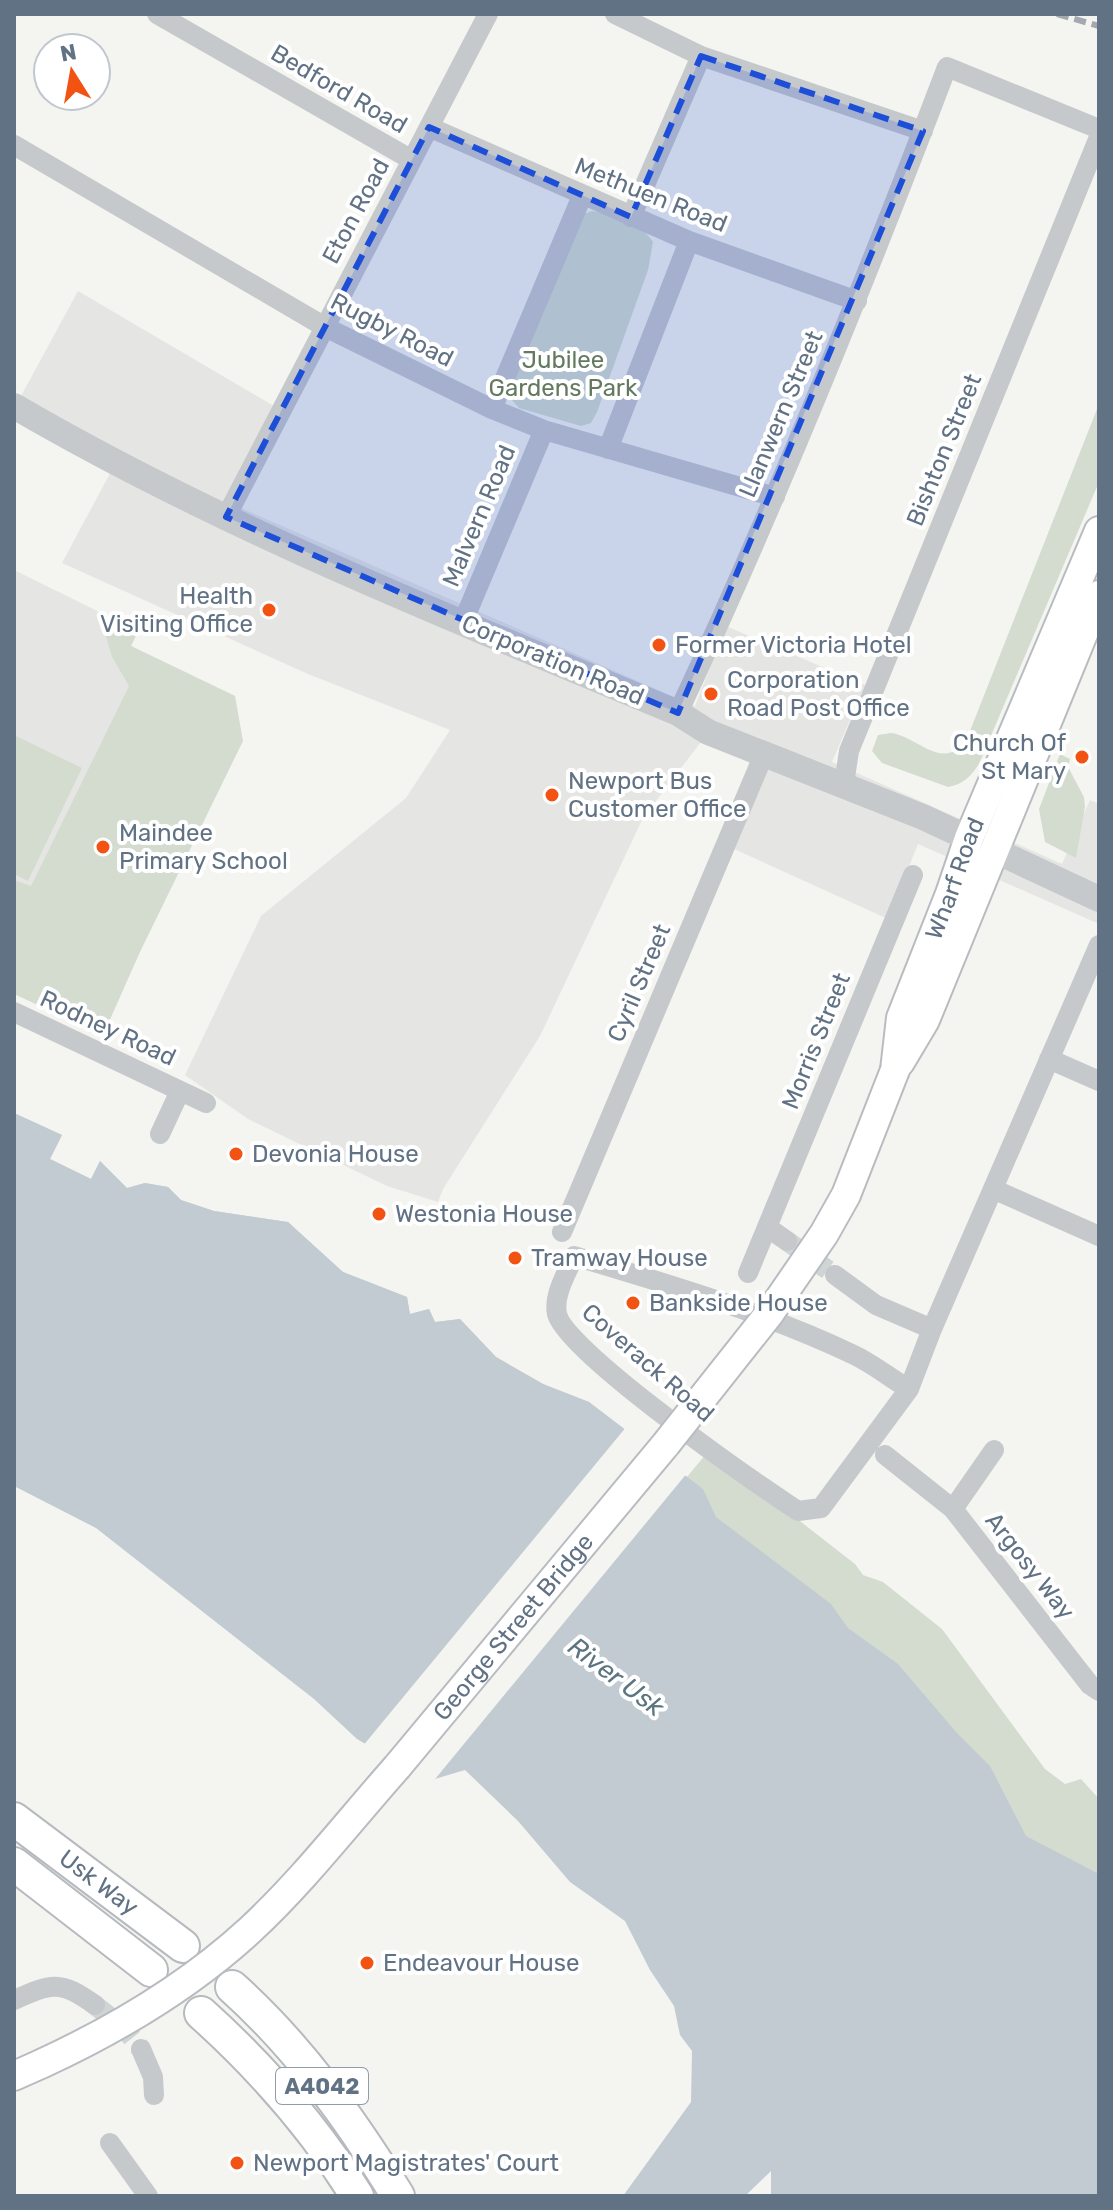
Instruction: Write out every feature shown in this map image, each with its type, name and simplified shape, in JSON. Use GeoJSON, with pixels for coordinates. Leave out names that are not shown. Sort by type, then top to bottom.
{"type":"FeatureCollection","features":[{"type":"Feature","properties":{"kind":"main road","name":"Wharf Road"},"geometry":{"type":"LineString","coordinates":[[982,844],[1099,531]]}},
{"type":"Feature","properties":{"kind":"main road","name":"Wharf Road"},"geometry":{"type":"LineString","coordinates":[[934,966],[950,894],[1027,768],[1099,595]]}},
{"type":"Feature","properties":{"kind":"main road","name":"George Street Bridge"},"geometry":{"type":"LineString","coordinates":[[14,2076],[128,2021],[173,1992],[253,1928],[397,1767],[685,1421],[769,1314],[824,1234],[846,1195],[895,1070],[901,1018],[934,966]]}},
{"type":"Feature","properties":{"kind":"main road","name":"Usk Way"},"geometry":{"type":"LineString","coordinates":[[14,1819],[183,1946]]}},
{"type":"Feature","properties":{"kind":"main road","name":"Usk Way"},"geometry":{"type":"LineString","coordinates":[[14,1864],[151,1970]]}},
{"type":"Feature","properties":{"kind":"main road","name":"A4042"},"geometry":{"type":"LineString","coordinates":[[232,1987],[265,2017],[295,2051],[366,2143],[398,2196]]}},
{"type":"Feature","properties":{"kind":"main road","name":"A4042"},"geometry":{"type":"LineString","coordinates":[[201,2013],[252,2060],[299,2113],[357,2196]]}},
{"type":"Feature","properties":{"kind":"street","name":"Bedford Road"},"geometry":{"type":"LineString","coordinates":[[157,14],[412,160]]}},
{"type":"Feature","properties":{"kind":"street","name":"Eton Road"},"geometry":{"type":"LineString","coordinates":[[226,517],[488,14]]}},
{"type":"Feature","properties":{"kind":"street"},"geometry":{"type":"LineString","coordinates":[[615,14],[701,56],[923,131]]}},
{"type":"Feature","properties":{"kind":"street"},"geometry":{"type":"LineString","coordinates":[[631,217],[701,56]]}},
{"type":"Feature","properties":{"kind":"street","name":"Llanwern Street"},"geometry":{"type":"LineString","coordinates":[[678,713],[775,497],[857,301],[947,67],[1099,129]]}},
{"type":"Feature","properties":{"kind":"street","name":"Methuen Road"},"geometry":{"type":"LineString","coordinates":[[429,127],[689,241],[857,301]]}},
{"type":"Feature","properties":{"kind":"street","name":"Bishton Street"},"geometry":{"type":"LineString","coordinates":[[844,784],[848,754],[1099,137]]}},
{"type":"Feature","properties":{"kind":"street","name":"Rugby Road"},"geometry":{"type":"LineString","coordinates":[[14,145],[325,327],[492,409],[544,430],[775,497]]}},
{"type":"Feature","properties":{"kind":"street"},"geometry":{"type":"LineString","coordinates":[[492,409],[582,196]]}},
{"type":"Feature","properties":{"kind":"street"},"geometry":{"type":"LineString","coordinates":[[608,449],[689,241]]}},
{"type":"Feature","properties":{"kind":"street","name":"Corporation Road"},"geometry":{"type":"LineString","coordinates":[[14,406],[116,464],[226,517],[678,713],[708,732],[844,784],[1099,899]]}},
{"type":"Feature","properties":{"kind":"street","name":"Malvern Road"},"geometry":{"type":"LineString","coordinates":[[463,622],[544,430]]}},
{"type":"Feature","properties":{"kind":"street","name":"Cyril Street"},"geometry":{"type":"LineString","coordinates":[[562,1232],[764,754]]}},
{"type":"Feature","properties":{"kind":"street","name":"Morris Street"},"geometry":{"type":"LineString","coordinates":[[748,1273],[913,875]]}},
{"type":"Feature","properties":{"kind":"street","name":"Coverack Road"},"geometry":{"type":"LineString","coordinates":[[909,1389],[854,1355],[770,1319],[574,1256],[557,1298],[558,1317],[569,1335],[656,1409],[728,1464],[798,1511],[815,1510],[826,1503],[909,1389],[932,1329],[1099,945]]}},
{"type":"Feature","properties":{"kind":"street","name":"Rodney Road"},"geometry":{"type":"LineString","coordinates":[[14,1012],[206,1103]]}},
{"type":"Feature","properties":{"kind":"street"},"geometry":{"type":"LineString","coordinates":[[1049,1059],[1099,1081]]}},
{"type":"Feature","properties":{"kind":"street","name":"Rodney Road"},"geometry":{"type":"LineString","coordinates":[[160,1134],[180,1091]]}},
{"type":"Feature","properties":{"kind":"street"},"geometry":{"type":"LineString","coordinates":[[993,1189],[1099,1236]]}},
{"type":"Feature","properties":{"kind":"street"},"geometry":{"type":"LineString","coordinates":[[767,1227],[787,1241]]}},
{"type":"Feature","properties":{"kind":"street"},"geometry":{"type":"LineString","coordinates":[[835,1275],[888,1311],[932,1329]]}},
{"type":"Feature","properties":{"kind":"street","name":"Argosy Way"},"geometry":{"type":"LineString","coordinates":[[953,1509],[994,1450]]}},
{"type":"Feature","properties":{"kind":"street","name":"Argosy Way"},"geometry":{"type":"LineString","coordinates":[[885,1455],[953,1509],[1090,1685],[1099,1691]]}},
{"type":"Feature","properties":{"kind":"street"},"geometry":{"type":"LineString","coordinates":[[14,2000],[41,1988],[58,1985],[74,1990],[95,2005]]}},
{"type":"Feature","properties":{"kind":"street"},"geometry":{"type":"LineString","coordinates":[[141,2049],[153,2077],[154,2095]]}},
{"type":"Feature","properties":{"kind":"street"},"geometry":{"type":"LineString","coordinates":[[110,2143],[148,2196]]}},
{"type":"Feature","properties":{"kind":"highlighted area"},"geometry":{"type":"Polygon","coordinates":[[[701,56],[923,131],[678,713],[226,517],[429,127],[631,217],[701,56]]]}},
{"type":"Feature","properties":{"kind":"shaded area"},"geometry":{"type":"Polygon","coordinates":[[[78,291],[286,413],[241,508],[695,706],[726,626],[865,685],[832,762],[1062,864],[1090,800],[1099,804],[1099,924],[918,844],[888,919],[732,848],[769,766],[704,738],[643,818],[540,1036],[443,1189],[438,1202],[387,1186],[248,1119],[185,1075],[261,916],[406,798],[450,730],[308,674],[62,563],[115,464],[15,407],[78,291]]]}},
{"type":"Feature","properties":{"kind":"shaded area","name":"Maindee Primary School"},"geometry":{"type":"Polygon","coordinates":[[[14,570],[138,631],[131,646],[235,696],[139,954],[103,1035],[14,994],[14,570]]]}},
{"type":"Feature","properties":{"kind":"green space","name":"Jubilee Gardens Park"},"geometry":{"type":"Polygon","coordinates":[[[592,211],[626,221],[642,230],[653,242],[648,270],[597,412],[591,423],[581,426],[519,408],[511,399],[509,388],[584,214],[592,211]]]}},
{"type":"Feature","properties":{"kind":"green space"},"geometry":{"type":"Polygon","coordinates":[[[1099,404],[1099,482],[979,764],[966,779],[948,787],[882,763],[872,751],[878,735],[901,735],[939,753],[957,750],[966,741],[1099,404]]]}},
{"type":"Feature","properties":{"kind":"green space","name":"Maindee Primary School"},"geometry":{"type":"Polygon","coordinates":[[[109,617],[138,631],[131,646],[235,696],[243,741],[103,1035],[14,994],[14,880],[31,886],[129,686],[112,657],[104,630],[109,617]]]}},
{"type":"Feature","properties":{"kind":"green space"},"geometry":{"type":"Polygon","coordinates":[[[14,735],[82,768],[28,881],[14,874],[14,735]]]}},
{"type":"Feature","properties":{"kind":"green space"},"geometry":{"type":"Polygon","coordinates":[[[1060,754],[1070,759],[1068,767],[1084,797],[1076,858],[1045,842],[1039,809],[1060,754]]]}},
{"type":"Feature","properties":{"kind":"green space"},"geometry":{"type":"Polygon","coordinates":[[[14,1113],[62,1135],[50,1159],[91,1179],[100,1161],[127,1188],[145,1183],[168,1187],[181,1200],[214,1211],[288,1222],[343,1272],[407,1297],[410,1314],[429,1309],[435,1322],[460,1319],[496,1357],[543,1384],[589,1402],[687,1477],[711,1448],[855,1564],[863,1575],[883,1582],[942,1629],[1045,1769],[1065,1784],[1081,1779],[1099,1799],[1099,2010],[146,1293],[14,1113]]]}},
{"type":"Feature","properties":{"kind":"water","name":"River Usk"},"geometry":{"type":"Polygon","coordinates":[[[14,1113],[62,1135],[50,1159],[91,1179],[100,1161],[127,1188],[145,1183],[168,1187],[181,1200],[214,1211],[288,1222],[343,1272],[407,1297],[410,1314],[429,1309],[435,1322],[460,1319],[496,1357],[543,1384],[589,1402],[703,1489],[716,1517],[831,1604],[848,1628],[898,1664],[956,1732],[990,1766],[1026,1836],[1099,1874],[1099,2196],[771,2196],[771,2171],[745,2196],[623,2196],[691,2102],[692,2051],[680,2035],[674,2006],[650,1970],[625,1921],[570,1882],[518,1821],[465,1770],[428,1781],[357,1739],[314,1699],[96,1528],[14,1486],[14,1113]]]}},
{"type":"Feature","properties":{"kind":"pier"},"geometry":{"type":"Polygon","coordinates":[[[627,1426],[688,1472],[431,1784],[362,1747],[627,1426]]]}},
{"type":"Feature","properties":{"kind":"tunnel"},"geometry":{"type":"LineString","coordinates":[[787,1241],[835,1275]]}},
{"type":"Feature","properties":{"kind":"tunnel"},"geometry":{"type":"LineString","coordinates":[[95,2005],[125,2029],[141,2049]]}},
{"type":"Feature","properties":{"kind":"railway"},"geometry":{"type":"LineString","coordinates":[[1057,14],[1099,26]]}},
{"type":"Feature","properties":{"kind":"place","name":"Health Visiting Office"},"geometry":{"type":"Point","coordinates":[269,610]}},
{"type":"Feature","properties":{"kind":"place","name":"Former Victoria Hotel"},"geometry":{"type":"Point","coordinates":[659,645]}},
{"type":"Feature","properties":{"kind":"place","name":"Corporation Road Post Office"},"geometry":{"type":"Point","coordinates":[711,694]}},
{"type":"Feature","properties":{"kind":"place","name":"Church Of St Mary"},"geometry":{"type":"Point","coordinates":[1082,757]}},
{"type":"Feature","properties":{"kind":"place","name":"Newport Bus Customer Office"},"geometry":{"type":"Point","coordinates":[552,795]}},
{"type":"Feature","properties":{"kind":"place","name":"Maindee Primary School"},"geometry":{"type":"Point","coordinates":[103,847]}},
{"type":"Feature","properties":{"kind":"place","name":"Devonia House"},"geometry":{"type":"Point","coordinates":[236,1154]}},
{"type":"Feature","properties":{"kind":"place","name":"Westonia House"},"geometry":{"type":"Point","coordinates":[379,1214]}},
{"type":"Feature","properties":{"kind":"place","name":"Tramway House"},"geometry":{"type":"Point","coordinates":[515,1258]}},
{"type":"Feature","properties":{"kind":"place","name":"Bankside House"},"geometry":{"type":"Point","coordinates":[633,1303]}},
{"type":"Feature","properties":{"kind":"place","name":"Endeavour House"},"geometry":{"type":"Point","coordinates":[367,1963]}},
{"type":"Feature","properties":{"kind":"place","name":"Newport Magistrates' Court"},"geometry":{"type":"Point","coordinates":[237,2163]}}]}
